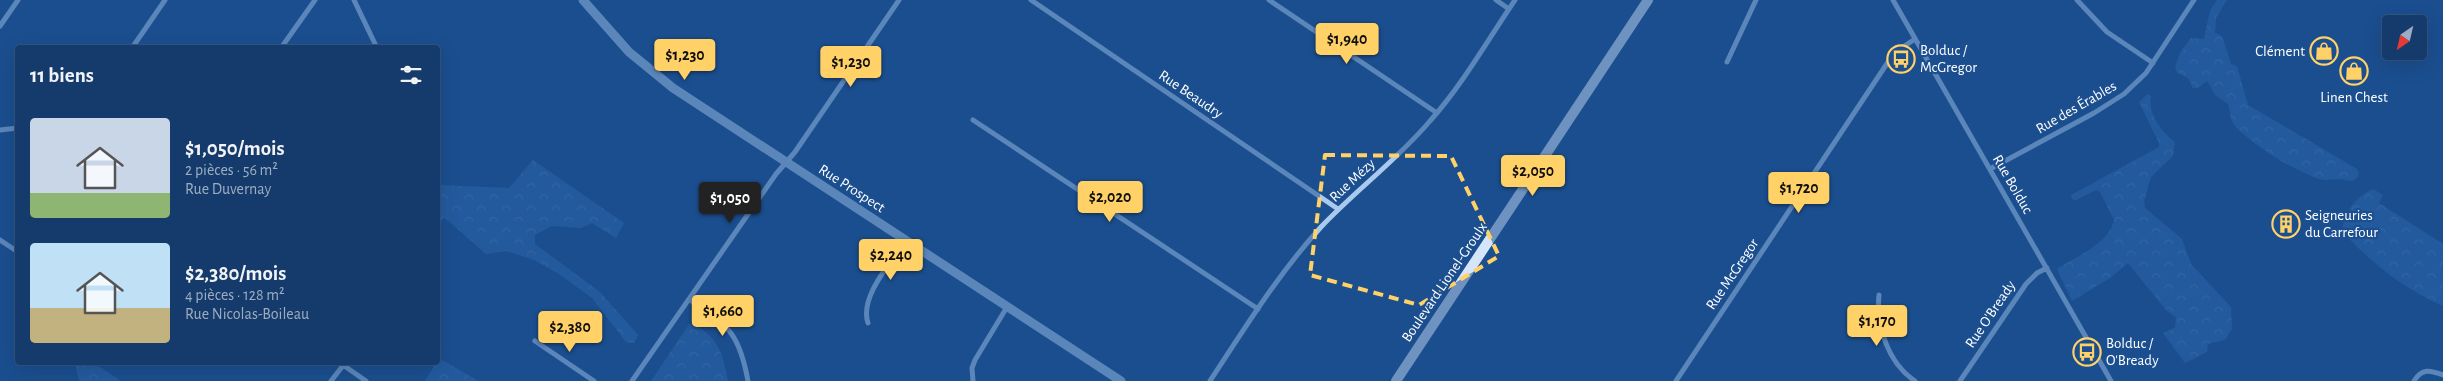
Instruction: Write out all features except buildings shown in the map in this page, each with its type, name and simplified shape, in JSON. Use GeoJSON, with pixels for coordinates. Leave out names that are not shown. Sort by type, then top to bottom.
{"type":"FeatureCollection","features":[{"type":"Feature","properties":{"kind":"main road","name":"Boulevard Lionel-Groulx"},"geometry":{"type":"LineString","coordinates":[[1396,381],[1648,0]]}},
{"type":"Feature","properties":{"kind":"street"},"geometry":{"type":"LineString","coordinates":[[0,26],[18,0]]}},
{"type":"Feature","properties":{"kind":"street"},"geometry":{"type":"LineString","coordinates":[[134,45],[165,0]]}},
{"type":"Feature","properties":{"kind":"street"},"geometry":{"type":"LineString","coordinates":[[283,45],[315,0]]}},
{"type":"Feature","properties":{"kind":"street"},"geometry":{"type":"LineString","coordinates":[[354,0],[376,45]]}},
{"type":"Feature","properties":{"kind":"street","name":"Rue Prospect"},"geometry":{"type":"LineString","coordinates":[[583,0],[617,40],[658,77],[1121,381]]}},
{"type":"Feature","properties":{"kind":"street"},"geometry":{"type":"LineString","coordinates":[[632,381],[899,0]]}},
{"type":"Feature","properties":{"kind":"street","name":"Rue Beaudry"},"geometry":{"type":"LineString","coordinates":[[1030,0],[1338,209]]}},
{"type":"Feature","properties":{"kind":"street"},"geometry":{"type":"LineString","coordinates":[[1269,0],[1437,113]]}},
{"type":"Feature","properties":{"kind":"street"},"geometry":{"type":"LineString","coordinates":[[1496,0],[1509,9]]}},
{"type":"Feature","properties":{"kind":"street","name":"Rue Mézy"},"geometry":{"type":"LineString","coordinates":[[1210,381],[1290,263],[1338,209],[1409,145],[1437,113],[1458,86],[1515,0]]}},
{"type":"Feature","properties":{"kind":"street"},"geometry":{"type":"LineString","coordinates":[[1727,62],[1756,0]]}},
{"type":"Feature","properties":{"kind":"street","name":"Rue Bolduc"},"geometry":{"type":"LineString","coordinates":[[1893,0],[2111,381]]}},
{"type":"Feature","properties":{"kind":"street"},"geometry":{"type":"LineString","coordinates":[[2077,0],[2107,32],[2153,63]]}},
{"type":"Feature","properties":{"kind":"street","name":"Rue des Érables"},"geometry":{"type":"LineString","coordinates":[[1990,169],[2113,102],[2136,85],[2153,63],[2194,0]]}},
{"type":"Feature","properties":{"kind":"street","name":"Rue McGregor"},"geometry":{"type":"LineString","coordinates":[[1676,381],[1894,53],[1915,39]]}},
{"type":"Feature","properties":{"kind":"street"},"geometry":{"type":"LineString","coordinates":[[973,120],[1258,309]]}},
{"type":"Feature","properties":{"kind":"street"},"geometry":{"type":"LineString","coordinates":[[0,130],[15,128]]}},
{"type":"Feature","properties":{"kind":"street"},"geometry":{"type":"LineString","coordinates":[[0,240],[15,250]]}},
{"type":"Feature","properties":{"kind":"street"},"geometry":{"type":"LineString","coordinates":[[868,323],[866,309],[870,296],[906,240]]}},
{"type":"Feature","properties":{"kind":"street","name":"Rue O'Bready"},"geometry":{"type":"LineString","coordinates":[[1960,381],[2026,284],[2037,273],[2047,268]]}},
{"type":"Feature","properties":{"kind":"street"},"geometry":{"type":"LineString","coordinates":[[1879,295],[1879,318],[1882,335],[1902,371],[1915,381]]}},
{"type":"Feature","properties":{"kind":"street"},"geometry":{"type":"LineString","coordinates":[[690,300],[730,330],[738,342],[743,355],[748,381]]}},
{"type":"Feature","properties":{"kind":"street"},"geometry":{"type":"LineString","coordinates":[[973,381],[972,368],[975,360],[1007,307]]}},
{"type":"Feature","properties":{"kind":"street"},"geometry":{"type":"LineString","coordinates":[[535,341],[594,381]]}},
{"type":"Feature","properties":{"kind":"street"},"geometry":{"type":"LineString","coordinates":[[331,381],[343,365]]}},
{"type":"Feature","properties":{"kind":"street"},"geometry":{"type":"LineString","coordinates":[[345,365],[366,381]]}},
{"type":"Feature","properties":{"kind":"street"},"geometry":{"type":"LineString","coordinates":[[2414,381],[2421,372],[2435,372],[2443,375]]}},
{"type":"Feature","properties":{"kind":"highlighted area"},"geometry":{"type":"Polygon","coordinates":[[[1325,155],[1451,156],[1499,256],[1419,305],[1310,275],[1325,155]]]}},
{"type":"Feature","properties":{"kind":"green space"},"geometry":{"type":"Polygon","coordinates":[[[2217,0],[2227,0],[2216,18],[2215,33],[2222,36],[2231,64],[2237,66],[2248,105],[2357,169],[2359,174],[2355,180],[2320,179],[2298,170],[2275,157],[2253,142],[2235,126],[2228,104],[2215,95],[2207,81],[2198,88],[2193,88],[2189,79],[2177,72],[2175,67],[2180,53],[2191,38],[2204,39],[2210,11],[2217,0]]]}},
{"type":"Feature","properties":{"kind":"green space"},"geometry":{"type":"Polygon","coordinates":[[[2148,94],[2151,96],[2152,110],[2157,122],[2175,142],[2173,156],[2152,176],[2144,202],[2145,208],[2182,239],[2191,264],[2231,307],[2232,329],[2225,340],[2208,344],[2207,352],[2185,363],[2163,333],[2175,328],[2176,317],[2166,310],[2128,263],[2110,278],[2072,301],[2057,269],[2099,243],[2111,229],[2114,220],[2100,192],[2096,190],[2074,201],[2071,195],[2159,147],[2159,143],[2139,102],[2148,94]]]}},
{"type":"Feature","properties":{"kind":"green space"},"geometry":{"type":"Polygon","coordinates":[[[533,160],[624,223],[616,238],[592,223],[581,228],[552,226],[535,235],[535,244],[600,292],[638,335],[634,343],[626,342],[592,298],[559,274],[534,260],[507,251],[486,254],[444,217],[440,224],[440,185],[509,188],[533,160]]]}},
{"type":"Feature","properties":{"kind":"green space"},"geometry":{"type":"Polygon","coordinates":[[[2373,189],[2383,195],[2379,203],[2443,244],[2443,306],[2388,274],[2342,231],[2348,211],[2361,196],[2373,189]]]}},
{"type":"Feature","properties":{"kind":"green space"},"geometry":{"type":"Polygon","coordinates":[[[690,323],[707,333],[718,346],[728,381],[651,381],[690,323]]]}},
{"type":"Feature","properties":{"kind":"green space"},"geometry":{"type":"Polygon","coordinates":[[[440,359],[478,381],[425,381],[435,365],[440,365],[440,359]]]}},
{"type":"Feature","properties":{"kind":"green space"},"geometry":{"type":"Polygon","coordinates":[[[75,365],[97,365],[121,381],[79,381],[75,365]]]}},
{"type":"Feature","properties":{"kind":"place","name":"Clément"},"geometry":{"type":"Point","coordinates":[2324,51]}},
{"type":"Feature","properties":{"kind":"place","name":"Bolduc / McGregor"},"geometry":{"type":"Point","coordinates":[1901,59]}},
{"type":"Feature","properties":{"kind":"place","name":"Linen Chest"},"geometry":{"type":"Point","coordinates":[2354,71]}},
{"type":"Feature","properties":{"kind":"place","name":"Seigneuries du Carrefour"},"geometry":{"type":"Point","coordinates":[2286,224]}},
{"type":"Feature","properties":{"kind":"place","name":"Bolduc / O'Bready"},"geometry":{"type":"Point","coordinates":[2087,352]}}]}
